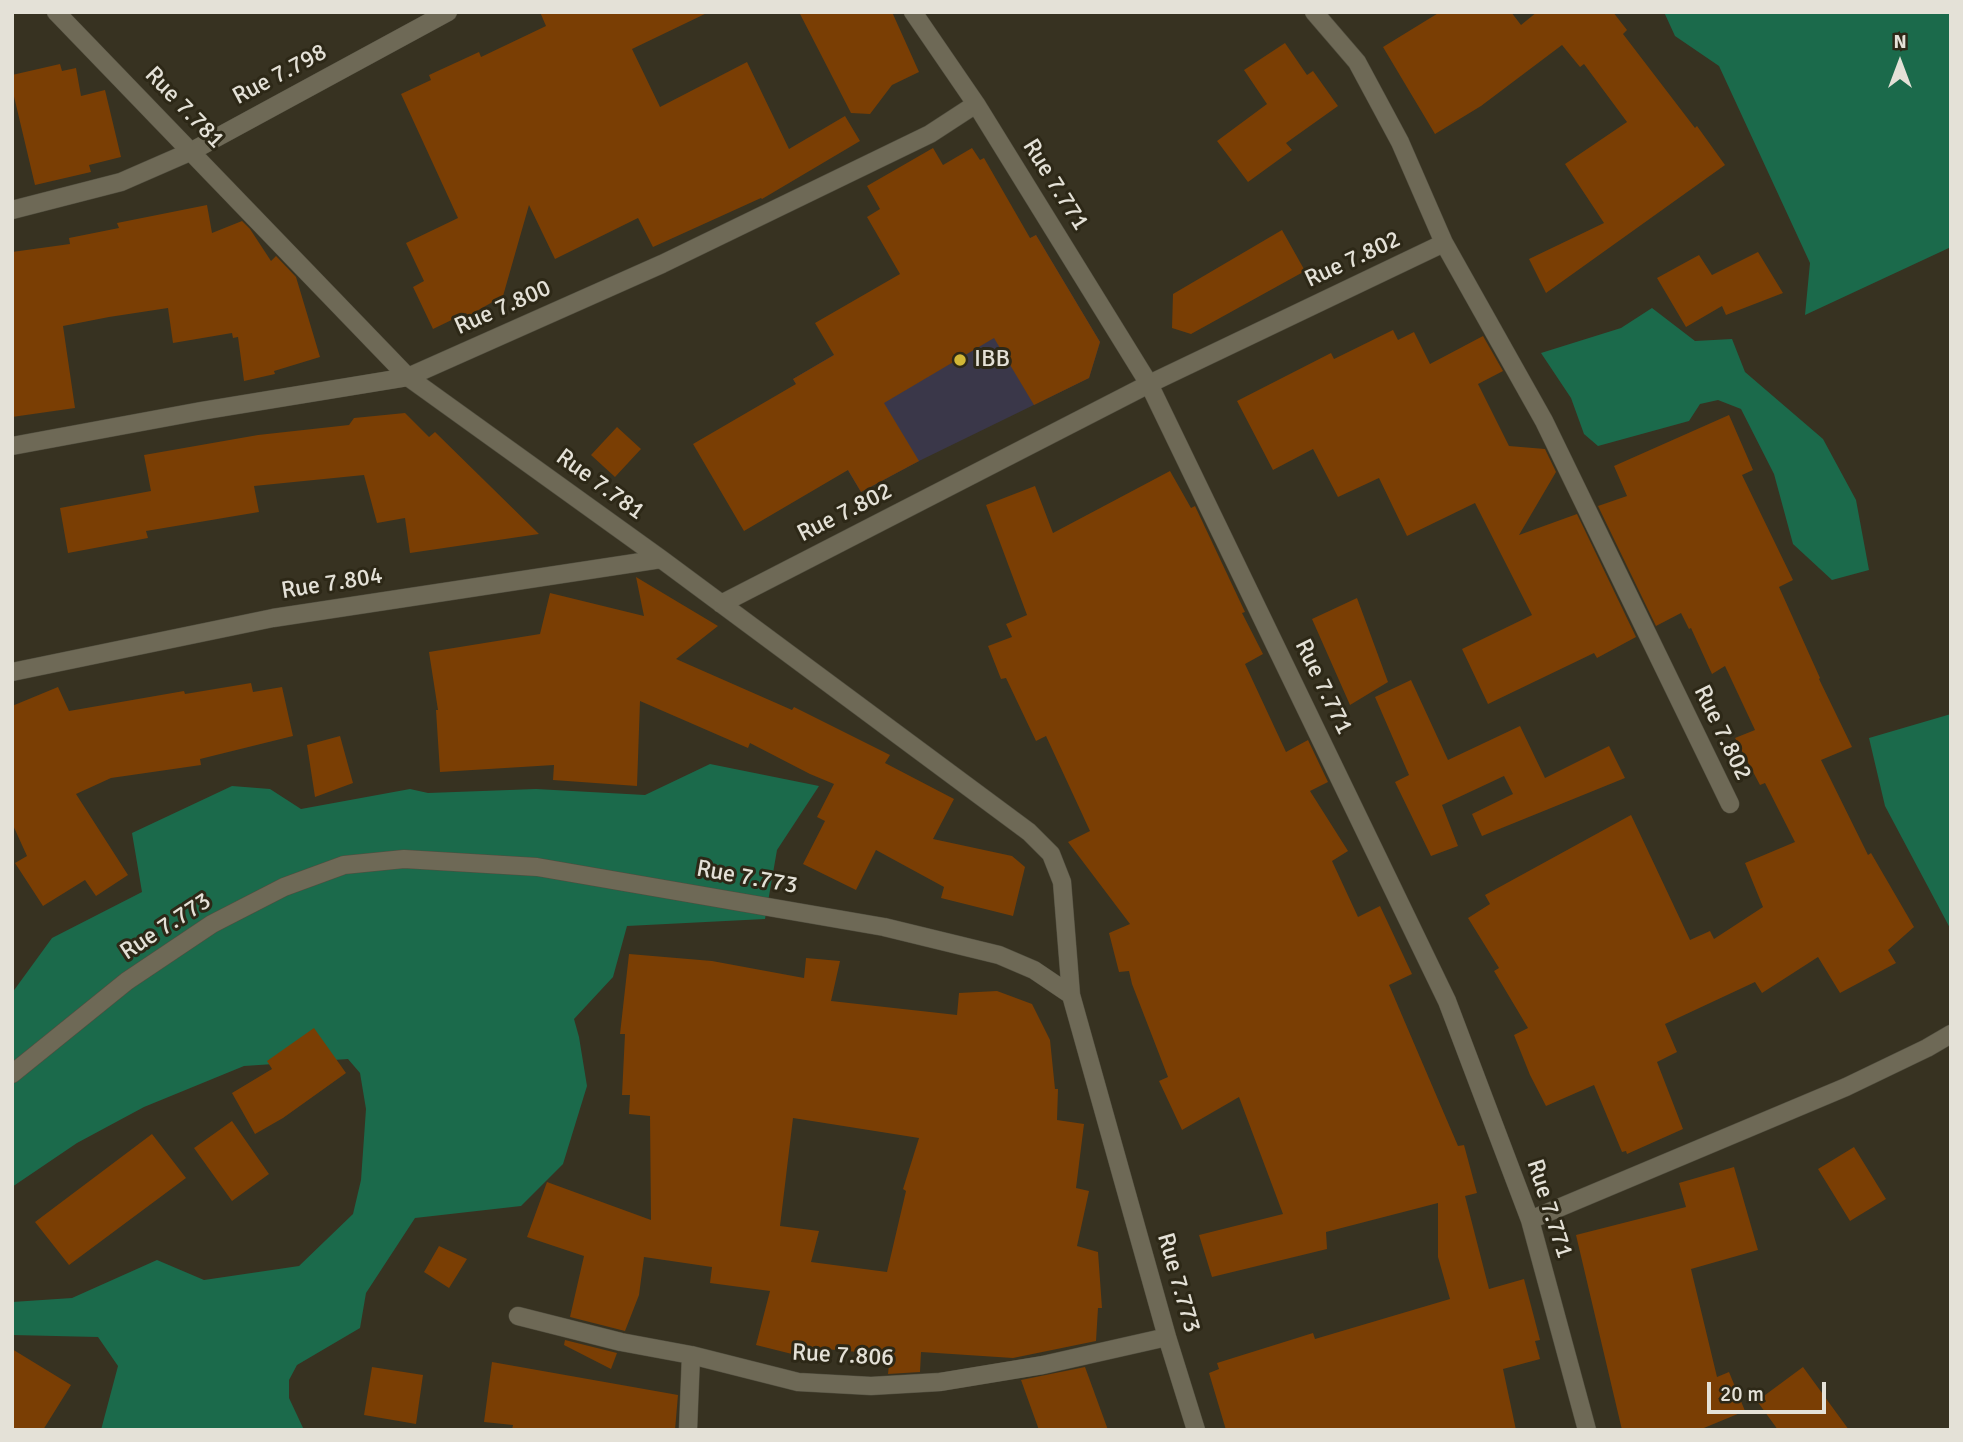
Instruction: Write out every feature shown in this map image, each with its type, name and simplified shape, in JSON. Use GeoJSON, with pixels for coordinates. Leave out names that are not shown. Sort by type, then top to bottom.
{"type":"FeatureCollection","features":[{"type":"Feature","properties":{"kind":"street","name":"Rue 7.781"},"geometry":{"type":"LineString","coordinates":[[56,12],[408,377],[661,559],[1029,832],[1051,854],[1062,881],[1071,995]]}},
{"type":"Feature","properties":{"kind":"street","name":"Rue 7.798"},"geometry":{"type":"LineString","coordinates":[[12,210],[121,182],[192,151],[448,12]]}},
{"type":"Feature","properties":{"kind":"street","name":"Rue 7.771"},"geometry":{"type":"LineString","coordinates":[[913,12],[976,104],[1149,384],[1447,1000],[1530,1220],[1587,1430]]}},
{"type":"Feature","properties":{"kind":"street"},"geometry":{"type":"LineString","coordinates":[[1314,12],[1357,62],[1400,142],[1444,243]]}},
{"type":"Feature","properties":{"kind":"street","name":"Rue 7.800"},"geometry":{"type":"LineString","coordinates":[[12,446],[408,377],[662,264],[930,134],[976,104]]}},
{"type":"Feature","properties":{"kind":"street","name":"Rue 7.802"},"geometry":{"type":"LineString","coordinates":[[721,604],[1149,384],[1444,243],[1544,421],[1730,804]]}},
{"type":"Feature","properties":{"kind":"street","name":"Rue 7.804"},"geometry":{"type":"LineString","coordinates":[[12,672],[273,618],[661,559]]}},
{"type":"Feature","properties":{"kind":"street","name":"Rue 7.773"},"geometry":{"type":"LineString","coordinates":[[12,1074],[127,981],[212,924],[284,887],[344,864],[404,859],[537,867],[884,927],[999,956],[1034,971],[1071,995],[1167,1337],[1196,1430]]}},
{"type":"Feature","properties":{"kind":"street"},"geometry":{"type":"LineString","coordinates":[[1530,1220],[1846,1087],[1951,1034]]}},
{"type":"Feature","properties":{"kind":"street","name":"Rue 7.806"},"geometry":{"type":"LineString","coordinates":[[518,1316],[798,1382],[871,1386],[940,1382],[1043,1365],[1167,1337]]}},
{"type":"Feature","properties":{"kind":"street"},"geometry":{"type":"LineString","coordinates":[[688,1430],[691,1355]]}},
{"type":"Feature","properties":{"kind":"shaded area","name":"IBB"},"geometry":{"type":"Polygon","coordinates":[[[1036,235],[1100,342],[1089,378],[861,492],[793,379],[1036,235]]]}},
{"type":"Feature","properties":{"kind":"green space"},"geometry":{"type":"Polygon","coordinates":[[[1664,12],[1951,12],[1951,247],[1805,315],[1810,263],[1719,66],[1675,36],[1664,12]]]}},
{"type":"Feature","properties":{"kind":"green space"},"geometry":{"type":"Polygon","coordinates":[[[1652,308],[1695,341],[1732,339],[1745,372],[1823,439],[1856,500],[1869,570],[1832,580],[1793,544],[1774,474],[1741,409],[1718,400],[1700,404],[1689,421],[1598,446],[1584,434],[1571,398],[1541,353],[1621,328],[1652,308]]]}},
{"type":"Feature","properties":{"kind":"green space"},"geometry":{"type":"Polygon","coordinates":[[[1951,714],[1951,930],[1885,806],[1869,738],[1951,714]]]}},
{"type":"Feature","properties":{"kind":"green space"},"geometry":{"type":"Polygon","coordinates":[[[710,764],[819,786],[777,850],[765,919],[627,926],[613,977],[574,1019],[587,1086],[563,1164],[521,1206],[415,1218],[366,1293],[360,1328],[297,1365],[289,1380],[289,1398],[304,1430],[101,1430],[118,1366],[98,1337],[12,1335],[12,1302],[72,1298],[157,1260],[204,1280],[299,1266],[353,1214],[361,1180],[366,1109],[360,1073],[348,1059],[244,1066],[144,1107],[77,1143],[12,1187],[12,993],[52,938],[142,892],[132,833],[232,786],[270,789],[301,809],[410,789],[428,793],[536,789],[645,795],[710,764]]]}},
{"type":"Feature","properties":{"kind":"building"},"geometry":{"type":"Polygon","coordinates":[[[540,12],[709,12],[632,49],[660,107],[747,62],[789,149],[845,116],[860,141],[762,199],[653,247],[638,218],[555,259],[529,205],[503,296],[468,316],[466,313],[433,329],[413,287],[424,281],[406,243],[458,218],[401,94],[431,80],[429,75],[479,52],[481,57],[546,26],[540,12]]]}},
{"type":"Feature","properties":{"kind":"building"},"geometry":{"type":"Polygon","coordinates":[[[799,12],[892,12],[919,72],[892,85],[870,114],[851,113],[799,12]]]}},
{"type":"Feature","properties":{"kind":"building"},"geometry":{"type":"Polygon","coordinates":[[[1440,12],[1511,12],[1521,25],[1537,12],[1613,12],[1627,30],[1623,34],[1725,165],[1546,293],[1529,259],[1604,223],[1565,164],[1627,122],[1584,64],[1580,67],[1562,45],[1481,106],[1435,134],[1383,47],[1440,12]]]}},
{"type":"Feature","properties":{"kind":"building"},"geometry":{"type":"Polygon","coordinates":[[[1285,43],[1307,75],[1313,71],[1338,106],[1286,143],[1292,150],[1248,182],[1217,141],[1267,104],[1244,70],[1285,43]]]}},
{"type":"Feature","properties":{"kind":"building"},"geometry":{"type":"Polygon","coordinates":[[[60,64],[62,71],[76,68],[81,96],[105,90],[121,157],[89,165],[91,172],[35,185],[12,88],[12,75],[60,64]]]}},
{"type":"Feature","properties":{"kind":"building"},"geometry":{"type":"Polygon","coordinates":[[[933,148],[943,165],[972,148],[980,160],[984,158],[1030,238],[1036,235],[1100,342],[1089,378],[1034,405],[994,338],[884,403],[919,461],[861,492],[848,470],[744,531],[693,444],[796,384],[793,379],[834,355],[815,323],[900,274],[867,217],[880,209],[867,186],[933,148]]]}},
{"type":"Feature","properties":{"kind":"building"},"geometry":{"type":"Polygon","coordinates":[[[207,205],[212,233],[242,221],[271,261],[276,256],[296,277],[320,357],[274,371],[275,374],[244,381],[238,337],[233,338],[232,333],[173,343],[168,308],[109,317],[63,326],[75,408],[12,417],[12,252],[70,244],[69,238],[119,228],[117,223],[207,205]]]}},
{"type":"Feature","properties":{"kind":"building"},"geometry":{"type":"Polygon","coordinates":[[[1282,230],[1305,271],[1191,334],[1172,328],[1173,294],[1282,230]]]}},
{"type":"Feature","properties":{"kind":"building"},"geometry":{"type":"Polygon","coordinates":[[[1758,252],[1783,293],[1726,315],[1722,306],[1686,327],[1657,278],[1699,255],[1712,275],[1758,252]]]}},
{"type":"Feature","properties":{"kind":"building"},"geometry":{"type":"Polygon","coordinates":[[[1393,330],[1398,340],[1414,332],[1430,364],[1483,336],[1503,371],[1478,384],[1509,446],[1545,449],[1556,472],[1519,535],[1577,514],[1636,637],[1597,658],[1594,653],[1488,704],[1462,649],[1532,615],[1475,503],[1407,536],[1379,478],[1338,497],[1313,449],[1273,470],[1237,401],[1331,353],[1334,359],[1393,330]]]}},
{"type":"Feature","properties":{"kind":"building"},"geometry":{"type":"Polygon","coordinates":[[[405,413],[429,437],[435,432],[539,534],[410,553],[405,518],[377,523],[364,475],[254,486],[259,512],[146,531],[148,538],[68,553],[60,508],[151,491],[144,455],[258,435],[349,425],[354,418],[405,413]]]}},
{"type":"Feature","properties":{"kind":"building"},"geometry":{"type":"Polygon","coordinates":[[[1729,415],[1753,470],[1742,475],[1793,580],[1779,587],[1852,747],[1821,760],[1868,855],[1871,853],[1914,927],[1888,950],[1896,963],[1840,993],[1818,957],[1762,993],[1755,982],[1665,1024],[1677,1052],[1657,1062],[1683,1129],[1627,1154],[1626,1151],[1622,1152],[1594,1085],[1546,1106],[1514,1035],[1528,1028],[1494,971],[1499,968],[1468,918],[1490,904],[1485,895],[1631,815],[1690,940],[1710,931],[1714,939],[1763,907],[1745,863],[1795,842],[1765,783],[1760,785],[1735,738],[1755,730],[1725,666],[1712,674],[1691,628],[1689,629],[1681,613],[1656,626],[1598,506],[1627,496],[1614,466],[1729,415]]]}},
{"type":"Feature","properties":{"kind":"building"},"geometry":{"type":"Polygon","coordinates":[[[617,427],[641,449],[615,477],[591,455],[617,427]]]}},
{"type":"Feature","properties":{"kind":"building"},"geometry":{"type":"Polygon","coordinates":[[[1170,471],[1191,508],[1195,506],[1263,654],[1245,664],[1286,752],[1308,740],[1328,782],[1310,791],[1348,851],[1332,861],[1358,917],[1380,906],[1412,974],[1389,985],[1458,1146],[1464,1145],[1477,1193],[1465,1196],[1489,1289],[1524,1279],[1540,1340],[1535,1341],[1540,1359],[1503,1369],[1516,1430],[1226,1430],[1209,1373],[1219,1369],[1217,1363],[1313,1333],[1315,1339],[1450,1299],[1438,1257],[1438,1203],[1326,1232],[1327,1249],[1212,1277],[1199,1235],[1283,1214],[1239,1097],[1182,1130],[1159,1081],[1168,1077],[1129,971],[1119,972],[1109,933],[1130,924],[1068,842],[1090,831],[1046,736],[1036,741],[1006,678],[1001,679],[988,646],[1012,637],[1006,624],[1027,615],[986,505],[1035,486],[1053,533],[1170,471]]]}},
{"type":"Feature","properties":{"kind":"building"},"geometry":{"type":"Polygon","coordinates":[[[636,577],[718,626],[676,659],[792,710],[794,707],[890,755],[885,763],[954,799],[933,839],[1012,856],[1025,867],[1013,916],[941,898],[944,887],[876,850],[856,890],[803,864],[825,821],[817,817],[834,784],[750,743],[748,748],[640,701],[637,786],[553,780],[554,765],[440,772],[438,710],[429,652],[540,634],[550,593],[644,616],[636,577]]]}},
{"type":"Feature","properties":{"kind":"building"},"geometry":{"type":"Polygon","coordinates":[[[1357,598],[1388,682],[1350,705],[1312,619],[1357,598]]]}},
{"type":"Feature","properties":{"kind":"building"},"geometry":{"type":"Polygon","coordinates":[[[1411,680],[1448,760],[1520,726],[1545,778],[1609,746],[1625,778],[1482,836],[1472,814],[1513,794],[1504,776],[1442,805],[1458,846],[1431,856],[1395,782],[1409,775],[1375,697],[1411,680]]]}},
{"type":"Feature","properties":{"kind":"building"},"geometry":{"type":"Polygon","coordinates":[[[251,683],[253,692],[282,687],[293,736],[200,759],[201,765],[111,778],[76,794],[128,875],[96,896],[85,880],[43,906],[15,863],[27,856],[12,823],[12,706],[58,687],[69,711],[184,691],[185,694],[251,683]]]}},
{"type":"Feature","properties":{"kind":"building"},"geometry":{"type":"Polygon","coordinates":[[[340,736],[353,783],[315,797],[307,745],[340,736]]]}},
{"type":"Feature","properties":{"kind":"building"},"geometry":{"type":"Polygon","coordinates":[[[629,954],[712,961],[804,978],[806,958],[840,961],[831,1001],[957,1015],[959,993],[997,991],[1032,1004],[1050,1040],[1055,1089],[1058,1089],[1057,1120],[1084,1124],[1076,1188],[1089,1191],[1077,1246],[1098,1252],[1102,1308],[1098,1308],[1096,1341],[1013,1358],[921,1352],[920,1372],[888,1374],[890,1355],[794,1346],[792,1354],[756,1345],[770,1291],[710,1283],[712,1267],[644,1257],[639,1295],[625,1331],[570,1317],[584,1256],[527,1237],[547,1182],[651,1220],[650,1116],[629,1114],[630,1095],[622,1095],[625,1034],[620,1034],[629,954]],[[793,1118],[780,1226],[819,1231],[811,1262],[887,1272],[906,1191],[903,1189],[919,1138],[793,1118]]]}},
{"type":"Feature","properties":{"kind":"building"},"geometry":{"type":"Polygon","coordinates":[[[314,1028],[346,1073],[283,1118],[255,1134],[232,1093],[272,1069],[267,1061],[314,1028]]]}},
{"type":"Feature","properties":{"kind":"building"},"geometry":{"type":"Polygon","coordinates":[[[232,1121],[269,1174],[232,1201],[194,1148],[232,1121]]]}},
{"type":"Feature","properties":{"kind":"building"},"geometry":{"type":"Polygon","coordinates":[[[152,1134],[186,1178],[69,1265],[35,1222],[152,1134]]]}},
{"type":"Feature","properties":{"kind":"building"},"geometry":{"type":"Polygon","coordinates":[[[1854,1147],[1886,1199],[1850,1221],[1818,1169],[1854,1147]]]}},
{"type":"Feature","properties":{"kind":"building"},"geometry":{"type":"Polygon","coordinates":[[[1734,1167],[1758,1250],[1691,1269],[1717,1377],[1729,1372],[1745,1411],[1699,1430],[1622,1430],[1576,1235],[1686,1207],[1679,1183],[1734,1167]]]}},
{"type":"Feature","properties":{"kind":"building"},"geometry":{"type":"Polygon","coordinates":[[[439,1246],[467,1259],[449,1288],[424,1272],[439,1246]]]}},
{"type":"Feature","properties":{"kind":"building"},"geometry":{"type":"Polygon","coordinates":[[[565,1340],[617,1353],[611,1369],[564,1345],[565,1340]]]}},
{"type":"Feature","properties":{"kind":"building"},"geometry":{"type":"Polygon","coordinates":[[[12,1349],[71,1385],[43,1430],[12,1430],[12,1349]]]}},
{"type":"Feature","properties":{"kind":"building"},"geometry":{"type":"Polygon","coordinates":[[[492,1362],[678,1395],[675,1430],[512,1430],[513,1425],[484,1422],[492,1362]]]}},
{"type":"Feature","properties":{"kind":"building"},"geometry":{"type":"Polygon","coordinates":[[[372,1367],[423,1375],[416,1424],[364,1415],[372,1367]]]}},
{"type":"Feature","properties":{"kind":"building"},"geometry":{"type":"Polygon","coordinates":[[[1085,1367],[1108,1430],[1039,1430],[1021,1380],[1085,1367]]]}},
{"type":"Feature","properties":{"kind":"building"},"geometry":{"type":"Polygon","coordinates":[[[1803,1367],[1849,1430],[1778,1430],[1757,1401],[1803,1367]]]}},
{"type":"Feature","properties":{"kind":"place","name":"IBB"},"geometry":{"type":"Point","coordinates":[960,360]}}]}
